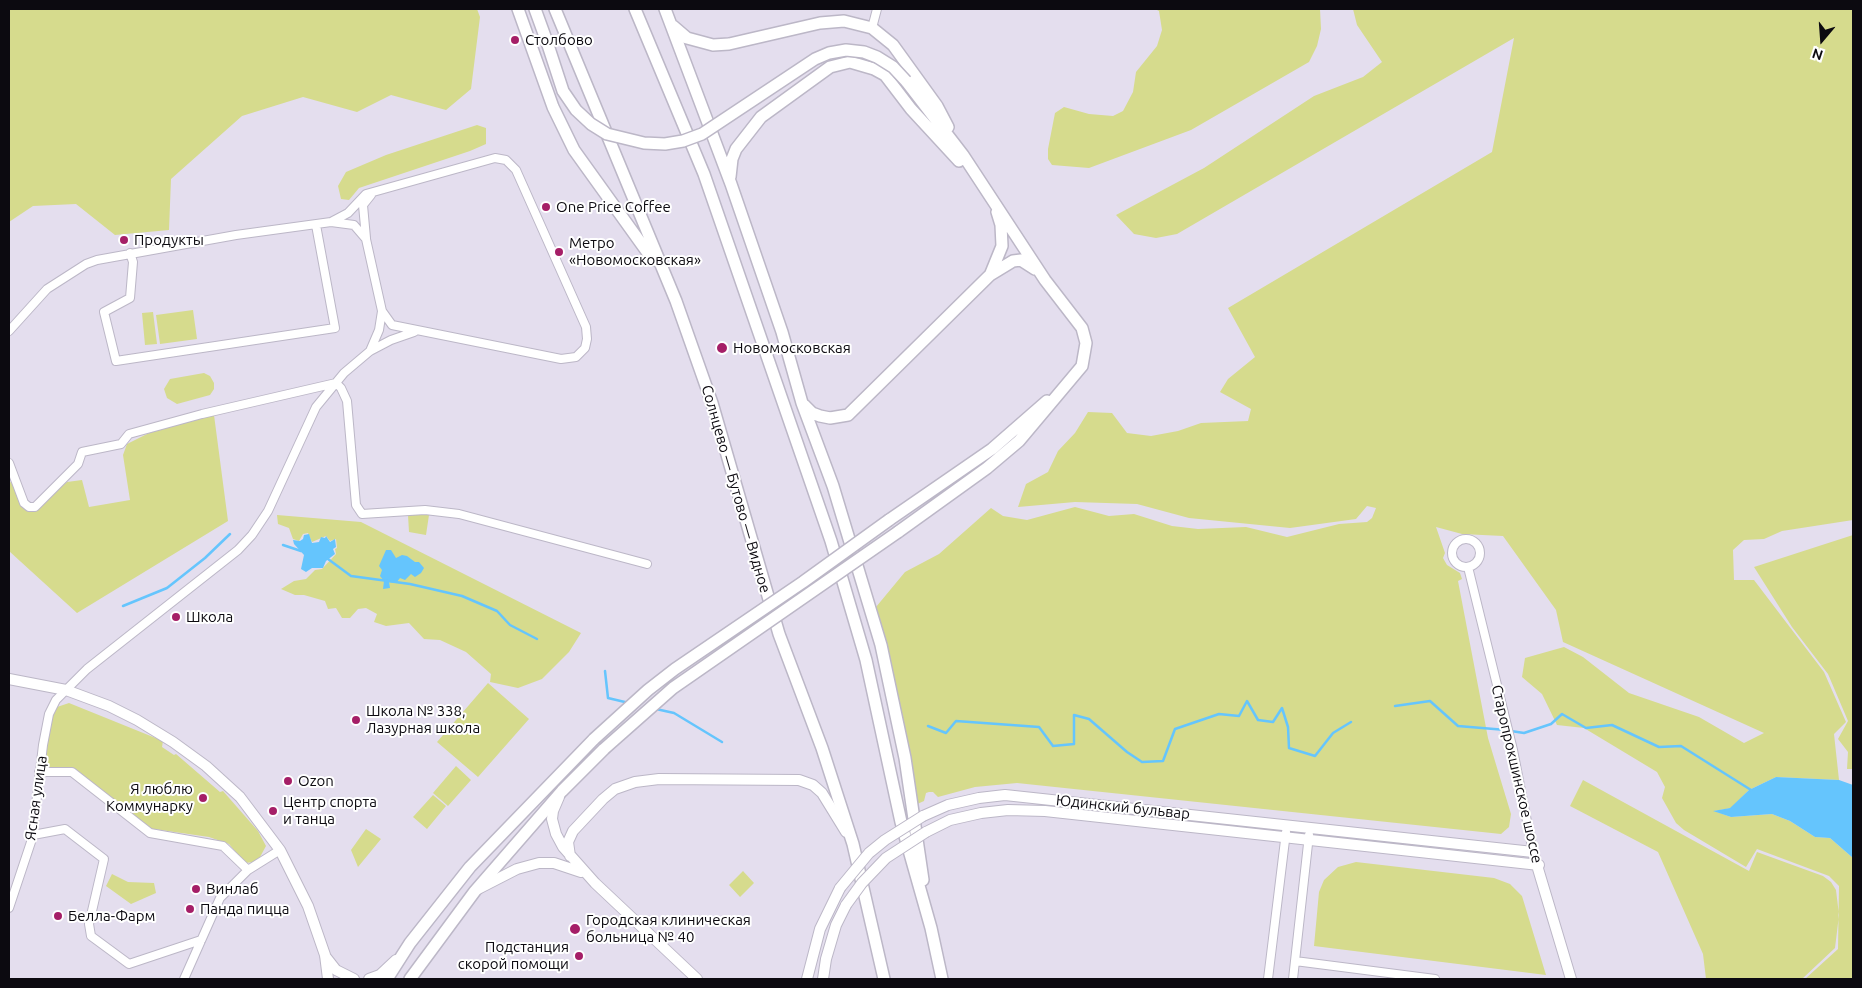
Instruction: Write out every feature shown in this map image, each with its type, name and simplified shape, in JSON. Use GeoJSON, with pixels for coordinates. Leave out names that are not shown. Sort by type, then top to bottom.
{"type":"FeatureCollection","features":[{"type":"Feature","properties":{"kind":"main road"},"geometry":{"type":"LineString","coordinates":[[518,9],[553,107],[574,150],[645,247],[676,301]]}},
{"type":"Feature","properties":{"kind":"main road"},"geometry":{"type":"LineString","coordinates":[[410,979],[475,890],[562,791],[604,749],[673,688],[898,532],[1011,448],[1068,385],[1082,366],[1086,343],[1082,328],[1042,275],[993,198],[906,81],[893,67],[871,54],[846,50],[829,53],[815,59],[702,134],[683,141],[665,144],[644,144],[607,134],[591,124],[576,110],[563,90],[535,9]]}},
{"type":"Feature","properties":{"kind":"main road","name":"Солнцево — Бутово — Видное"},"geometry":{"type":"LineString","coordinates":[[555,9],[676,301],[712,403],[779,634],[822,748],[853,844],[884,979]]}},
{"type":"Feature","properties":{"kind":"main road"},"geometry":{"type":"LineString","coordinates":[[635,9],[704,174],[831,541],[866,660],[901,822],[931,928]]}},
{"type":"Feature","properties":{"kind":"main road"},"geometry":{"type":"LineString","coordinates":[[664,9],[731,184],[782,332],[802,403],[834,486],[881,645],[905,758],[931,928],[942,979]]}},
{"type":"Feature","properties":{"kind":"main road"},"geometry":{"type":"LineString","coordinates":[[672,26],[686,38],[713,45],[729,44],[820,23],[844,21],[872,28],[893,44],[931,99],[962,155]]}},
{"type":"Feature","properties":{"kind":"main road"},"geometry":{"type":"LineString","coordinates":[[731,184],[730,169],[736,149],[761,117],[830,67],[850,62],[874,69],[884,75],[911,109],[985,187]]}},
{"type":"Feature","properties":{"kind":"main road"},"geometry":{"type":"LineString","coordinates":[[990,276],[1002,246],[1002,236],[993,198]]}},
{"type":"Feature","properties":{"kind":"main road"},"geometry":{"type":"LineString","coordinates":[[802,403],[812,413],[820,416],[830,418],[848,415],[990,276],[1013,261],[1021,260],[1042,275]]}},
{"type":"Feature","properties":{"kind":"main road"},"geometry":{"type":"LineString","coordinates":[[387,979],[401,956],[436,908],[470,866],[594,739],[641,696],[675,669],[803,582],[888,520],[1004,440],[1068,385]]}},
{"type":"Feature","properties":{"kind":"street"},"geometry":{"type":"LineString","coordinates":[[872,28],[877,9]]}},
{"type":"Feature","properties":{"kind":"street"},"geometry":{"type":"LineString","coordinates":[[9,331],[47,289],[76,270],[96,260],[236,235],[331,222],[348,213],[366,194],[492,159],[509,162],[516,170],[580,312],[588,339],[578,355],[561,359],[392,325],[382,311]]}},
{"type":"Feature","properties":{"kind":"street"},"geometry":{"type":"LineString","coordinates":[[370,351],[379,330],[382,311],[366,239],[363,205],[368,196],[379,189]]}},
{"type":"Feature","properties":{"kind":"street"},"geometry":{"type":"LineString","coordinates":[[331,222],[354,225],[366,239]]}},
{"type":"Feature","properties":{"kind":"street"},"geometry":{"type":"LineString","coordinates":[[130,253],[133,262],[130,298],[104,312],[116,361],[335,328],[316,225]]}},
{"type":"Feature","properties":{"kind":"street"},"geometry":{"type":"LineString","coordinates":[[370,351],[391,340],[416,331]]}},
{"type":"Feature","properties":{"kind":"street","name":"Ясная улица"},"geometry":{"type":"LineString","coordinates":[[9,908],[33,835],[39,772],[49,714],[56,700],[88,670],[238,550],[252,535],[268,511],[316,407],[336,383],[370,351]]}},
{"type":"Feature","properties":{"kind":"street"},"geometry":{"type":"LineString","coordinates":[[9,463],[22,501],[27,506],[33,507],[78,464],[82,452],[121,444],[129,434],[223,408],[336,383],[341,388],[347,401],[356,506],[362,514],[425,510],[459,514],[647,564]]}},
{"type":"Feature","properties":{"kind":"street","name":"Старопрокшинское шоссе"},"geometry":{"type":"LineString","coordinates":[[1468,567],[1513,750],[1533,852],[1571,979]]}},
{"type":"Feature","properties":{"kind":"street"},"geometry":{"type":"LineString","coordinates":[[9,679],[66,690],[109,706],[137,720],[173,742],[206,766],[240,797],[280,850],[308,906],[325,955],[328,979]]}},
{"type":"Feature","properties":{"kind":"street"},"geometry":{"type":"LineString","coordinates":[[39,772],[72,772],[150,832],[223,846],[248,870]]}},
{"type":"Feature","properties":{"kind":"street"},"geometry":{"type":"LineString","coordinates":[[570,856],[568,842],[573,830],[603,799],[615,790],[635,782],[659,779],[799,780],[813,785],[822,793],[853,844]]}},
{"type":"Feature","properties":{"kind":"street"},"geometry":{"type":"LineString","coordinates":[[562,791],[553,811],[553,827],[559,841],[587,875],[697,979]]}},
{"type":"Feature","properties":{"kind":"street","name":"Юдинский бульвар"},"geometry":{"type":"LineString","coordinates":[[807,979],[820,929],[840,888],[869,853],[885,840],[923,816],[948,805],[971,800],[1005,795],[1533,852]]}},
{"type":"Feature","properties":{"kind":"street","name":"Юдинский бульвар"},"geometry":{"type":"LineString","coordinates":[[823,979],[826,959],[834,933],[846,905],[862,883],[886,858],[926,832],[950,820],[981,813],[1008,810],[1045,811],[1538,865]]}},
{"type":"Feature","properties":{"kind":"street"},"geometry":{"type":"LineString","coordinates":[[1268,979],[1287,825]]}},
{"type":"Feature","properties":{"kind":"street"},"geometry":{"type":"LineString","coordinates":[[1293,979],[1310,828]]}},
{"type":"Feature","properties":{"kind":"street"},"geometry":{"type":"LineString","coordinates":[[33,835],[66,829],[104,859],[89,924],[91,936],[129,964],[201,940]]}},
{"type":"Feature","properties":{"kind":"street"},"geometry":{"type":"LineString","coordinates":[[184,979],[220,898],[248,870],[280,850]]}},
{"type":"Feature","properties":{"kind":"street"},"geometry":{"type":"LineString","coordinates":[[475,890],[511,872],[539,863],[568,867],[587,875]]}},
{"type":"Feature","properties":{"kind":"street"},"geometry":{"type":"LineString","coordinates":[[325,955],[336,970],[354,979]]}},
{"type":"Feature","properties":{"kind":"street"},"geometry":{"type":"LineString","coordinates":[[369,979],[380,975],[401,956]]}},
{"type":"Feature","properties":{"kind":"street"},"geometry":{"type":"LineString","coordinates":[[1295,961],[1435,979]]}},
{"type":"Feature","properties":{"kind":"green space"},"geometry":{"type":"Polygon","coordinates":[[[9,9],[477,9],[480,17],[471,89],[446,110],[391,95],[357,112],[303,97],[242,116],[171,179],[169,230],[115,235],[76,204],[33,206],[9,222],[9,9]]]}},
{"type":"Feature","properties":{"kind":"green space"},"geometry":{"type":"Polygon","coordinates":[[[1155,9],[1320,9],[1321,29],[1317,46],[1309,62],[1191,130],[1089,168],[1052,165],[1048,159],[1048,149],[1055,113],[1064,107],[1089,114],[1113,116],[1123,111],[1133,92],[1136,72],[1157,46],[1162,30],[1159,11],[1155,9]]]}},
{"type":"Feature","properties":{"kind":"green space"},"geometry":{"type":"Polygon","coordinates":[[[1353,9],[1853,9],[1853,520],[1782,531],[1764,539],[1744,540],[1733,550],[1734,580],[1754,580],[1824,672],[1846,722],[1834,734],[1839,780],[1776,777],[1749,790],[1731,808],[1714,811],[1731,817],[1772,814],[1790,821],[1815,837],[1830,838],[1853,858],[1853,979],[1805,979],[1838,949],[1839,886],[1829,876],[1757,849],[1746,867],[1684,830],[1676,823],[1662,798],[1665,787],[1657,772],[1584,728],[1557,725],[1542,694],[1522,677],[1525,658],[1564,647],[1583,657],[1629,693],[1699,717],[1744,743],[1764,733],[1563,642],[1556,610],[1503,536],[1462,534],[1436,527],[1445,553],[1443,558],[1447,565],[1460,573],[1462,579],[1458,581],[1488,738],[1511,814],[1509,827],[1501,834],[1017,783],[975,787],[938,797],[933,792],[929,792],[926,793],[924,801],[915,805],[876,607],[905,572],[939,554],[991,508],[1003,516],[1027,520],[1075,507],[1109,516],[1134,514],[1172,526],[1198,529],[1246,527],[1287,537],[1339,524],[1367,522],[1372,518],[1376,508],[1367,506],[1356,519],[1290,528],[1189,518],[1137,504],[1075,502],[1018,507],[1026,484],[1048,472],[1058,451],[1075,433],[1088,412],[1112,413],[1127,433],[1151,436],[1178,431],[1201,423],[1248,421],[1251,409],[1220,392],[1228,379],[1255,357],[1228,308],[1492,152],[1514,38],[1177,234],[1156,238],[1134,234],[1116,215],[1204,168],[1314,96],[1363,77],[1382,62],[1357,25],[1353,9]]]}},
{"type":"Feature","properties":{"kind":"green space"},"geometry":{"type":"Polygon","coordinates":[[[477,125],[486,128],[486,144],[359,188],[349,200],[341,199],[338,186],[346,172],[386,155],[477,125]]]}},
{"type":"Feature","properties":{"kind":"green space"},"geometry":{"type":"Polygon","coordinates":[[[193,310],[197,339],[160,344],[156,315],[193,310]]]}},
{"type":"Feature","properties":{"kind":"green space"},"geometry":{"type":"Polygon","coordinates":[[[153,312],[157,344],[145,345],[142,313],[153,312]]]}},
{"type":"Feature","properties":{"kind":"green space"},"geometry":{"type":"Polygon","coordinates":[[[204,373],[210,376],[214,383],[214,389],[210,395],[177,404],[167,398],[164,389],[170,379],[204,373]]]}},
{"type":"Feature","properties":{"kind":"green space"},"geometry":{"type":"Polygon","coordinates":[[[214,415],[228,521],[77,613],[9,551],[9,483],[11,482],[21,504],[35,508],[67,482],[82,480],[89,507],[130,500],[123,455],[127,444],[151,432],[214,415]]]}},
{"type":"Feature","properties":{"kind":"green space"},"geometry":{"type":"Polygon","coordinates":[[[277,515],[361,522],[581,633],[569,652],[542,679],[518,688],[490,682],[491,674],[466,652],[440,640],[424,639],[409,623],[386,626],[374,622],[377,614],[366,608],[358,609],[350,618],[342,618],[336,608],[328,609],[325,601],[304,595],[295,595],[281,589],[294,581],[306,579],[315,570],[322,569],[336,554],[335,549],[337,548],[336,539],[330,541],[326,536],[312,542],[308,533],[303,534],[299,541],[293,539],[289,528],[278,524],[277,515]]]}},
{"type":"Feature","properties":{"kind":"green space"},"geometry":{"type":"Polygon","coordinates":[[[408,515],[429,515],[426,535],[409,532],[408,515]]]}},
{"type":"Feature","properties":{"kind":"green space"},"geometry":{"type":"Polygon","coordinates":[[[1853,535],[1853,769],[1847,769],[1848,752],[1838,739],[1848,721],[1828,674],[1792,627],[1754,567],[1853,535]]]}},
{"type":"Feature","properties":{"kind":"green space"},"geometry":{"type":"Polygon","coordinates":[[[488,683],[529,719],[478,777],[437,742],[488,683]]]}},
{"type":"Feature","properties":{"kind":"green space"},"geometry":{"type":"Polygon","coordinates":[[[69,703],[163,741],[162,747],[174,755],[176,754],[220,792],[223,791],[258,831],[266,846],[260,857],[254,862],[245,863],[229,844],[209,837],[147,828],[78,771],[68,768],[42,767],[52,711],[69,703]]]}},
{"type":"Feature","properties":{"kind":"green space"},"geometry":{"type":"Polygon","coordinates":[[[456,766],[471,780],[448,806],[433,793],[456,766]]]}},
{"type":"Feature","properties":{"kind":"green space"},"geometry":{"type":"Polygon","coordinates":[[[1583,780],[1749,871],[1757,852],[1823,876],[1831,882],[1836,890],[1839,915],[1835,948],[1802,979],[1706,979],[1703,954],[1658,852],[1570,806],[1583,780]]]}},
{"type":"Feature","properties":{"kind":"green space"},"geometry":{"type":"Polygon","coordinates":[[[433,795],[446,806],[427,829],[413,817],[433,795]]]}},
{"type":"Feature","properties":{"kind":"green space"},"geometry":{"type":"Polygon","coordinates":[[[366,829],[381,839],[358,867],[351,850],[366,829]]]}},
{"type":"Feature","properties":{"kind":"green space"},"geometry":{"type":"Polygon","coordinates":[[[1356,862],[1494,878],[1510,884],[1522,896],[1546,975],[1314,946],[1319,892],[1324,880],[1338,867],[1356,862]]]}},
{"type":"Feature","properties":{"kind":"green space"},"geometry":{"type":"Polygon","coordinates":[[[743,871],[754,883],[740,897],[729,885],[743,871]]]}},
{"type":"Feature","properties":{"kind":"green space"},"geometry":{"type":"Polygon","coordinates":[[[112,874],[128,882],[154,883],[156,893],[131,904],[106,886],[112,874]]]}},
{"type":"Feature","properties":{"kind":"water"},"geometry":{"type":"Polygon","coordinates":[[[309,534],[312,543],[319,542],[321,537],[325,538],[326,536],[330,542],[335,539],[336,547],[333,549],[335,554],[326,561],[323,568],[312,568],[306,572],[301,569],[304,555],[294,544],[293,540],[300,541],[304,535],[309,534]]]}},
{"type":"Feature","properties":{"kind":"water"},"geometry":{"type":"Polygon","coordinates":[[[386,550],[391,550],[396,558],[402,555],[407,556],[415,562],[419,562],[424,568],[415,577],[411,574],[405,580],[400,578],[396,583],[389,582],[390,588],[383,589],[384,581],[380,576],[382,570],[379,566],[386,550]]]}},
{"type":"Feature","properties":{"kind":"water"},"geometry":{"type":"Polygon","coordinates":[[[1776,777],[1839,780],[1853,785],[1853,858],[1830,838],[1815,837],[1790,821],[1772,814],[1731,817],[1713,811],[1730,808],[1749,790],[1776,777]]]}},
{"type":"Feature","properties":{"kind":"waterway"},"geometry":{"type":"LineString","coordinates":[[123,606],[167,588],[205,558],[230,534]]}},
{"type":"Feature","properties":{"kind":"waterway"},"geometry":{"type":"LineString","coordinates":[[283,545],[301,551]]}},
{"type":"Feature","properties":{"kind":"waterway"},"geometry":{"type":"LineString","coordinates":[[328,559],[351,576],[410,584],[462,596],[497,611],[510,625],[537,639]]}},
{"type":"Feature","properties":{"kind":"waterway"},"geometry":{"type":"LineString","coordinates":[[605,671],[608,698],[629,703]]}},
{"type":"Feature","properties":{"kind":"waterway"},"geometry":{"type":"LineString","coordinates":[[928,726],[946,733],[956,721],[1039,727],[1053,746],[1074,744],[1074,715],[1089,719],[1127,752],[1142,762],[1163,761],[1175,729],[1219,714],[1239,716],[1247,701],[1258,720],[1273,722],[1282,708],[1288,727],[1289,748],[1315,756],[1333,733],[1351,722]]}},
{"type":"Feature","properties":{"kind":"waterway"},"geometry":{"type":"LineString","coordinates":[[1395,706],[1430,701],[1458,726],[1506,730]]}},
{"type":"Feature","properties":{"kind":"waterway"},"geometry":{"type":"LineString","coordinates":[[656,709],[674,713],[722,742]]}},
{"type":"Feature","properties":{"kind":"waterway"},"geometry":{"type":"LineString","coordinates":[[1511,731],[1524,733],[1551,724],[1562,714],[1586,728],[1612,725],[1659,747],[1681,746],[1751,790]]}},
{"type":"Feature","properties":{"kind":"place","name":"Столбово"},"geometry":{"type":"Point","coordinates":[515,40]}},
{"type":"Feature","properties":{"kind":"place","name":"One Price Coffee"},"geometry":{"type":"Point","coordinates":[546,207]}},
{"type":"Feature","properties":{"kind":"place","name":"Продукты"},"geometry":{"type":"Point","coordinates":[124,240]}},
{"type":"Feature","properties":{"kind":"place","name":"Метро «Новомосковская»"},"geometry":{"type":"Point","coordinates":[559,252]}},
{"type":"Feature","properties":{"kind":"place","name":"Новомосковская"},"geometry":{"type":"Point","coordinates":[722,348]}},
{"type":"Feature","properties":{"kind":"place","name":"Школа"},"geometry":{"type":"Point","coordinates":[176,617]}},
{"type":"Feature","properties":{"kind":"place","name":"Школа № 338, Лазурная школа"},"geometry":{"type":"Point","coordinates":[356,720]}},
{"type":"Feature","properties":{"kind":"place","name":"Ozon"},"geometry":{"type":"Point","coordinates":[288,781]}},
{"type":"Feature","properties":{"kind":"place","name":"Я люблю Коммунарку"},"geometry":{"type":"Point","coordinates":[203,798]}},
{"type":"Feature","properties":{"kind":"place","name":"Центр спорта и танца"},"geometry":{"type":"Point","coordinates":[273,811]}},
{"type":"Feature","properties":{"kind":"place","name":"Винлаб"},"geometry":{"type":"Point","coordinates":[196,889]}},
{"type":"Feature","properties":{"kind":"place","name":"Панда пицца"},"geometry":{"type":"Point","coordinates":[190,909]}},
{"type":"Feature","properties":{"kind":"place","name":"Белла-Фарм"},"geometry":{"type":"Point","coordinates":[58,916]}},
{"type":"Feature","properties":{"kind":"place","name":"Городская клиническая больница № 40"},"geometry":{"type":"Point","coordinates":[575,929]}},
{"type":"Feature","properties":{"kind":"place","name":"Подстанция скорой помощи"},"geometry":{"type":"Point","coordinates":[579,956]}}]}
